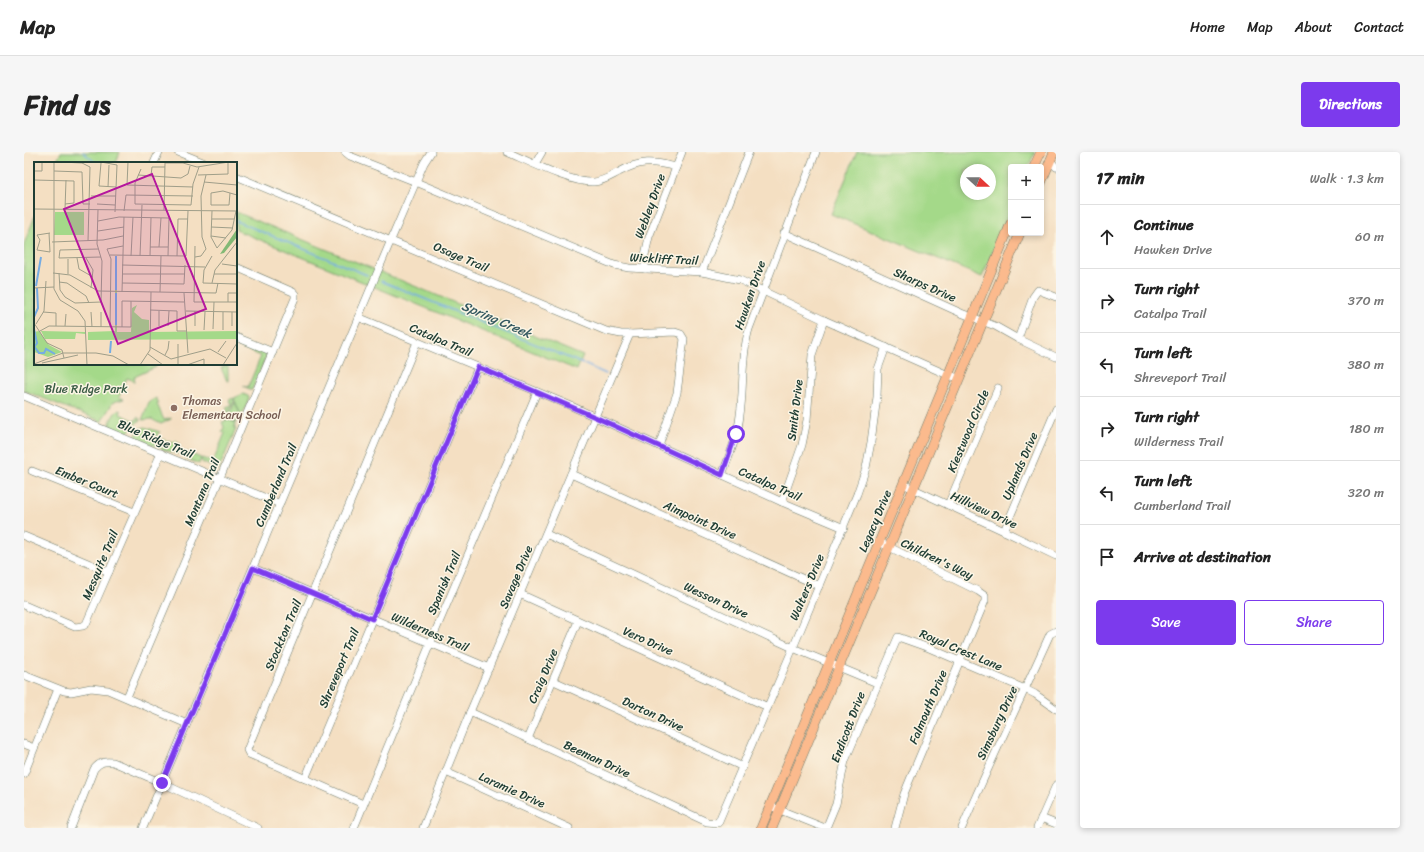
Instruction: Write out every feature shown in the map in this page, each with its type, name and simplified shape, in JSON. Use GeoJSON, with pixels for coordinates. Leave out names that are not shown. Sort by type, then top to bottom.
{"type":"FeatureCollection","features":[{"type":"Feature","properties":{"kind":"main road"},"geometry":{"type":"LineString","coordinates":[[1035,164],[1040,154],[1054,160],[1044,178]]}},
{"type":"Feature","properties":{"kind":"main road","name":"Legacy Drive"},"geometry":{"type":"LineString","coordinates":[[761,828],[1008,230]]}},
{"type":"Feature","properties":{"kind":"main road","name":"Legacy Drive"},"geometry":{"type":"LineString","coordinates":[[772,828],[1019,236]]}},
{"type":"Feature","properties":{"kind":"street"},"geometry":{"type":"LineString","coordinates":[[154,162],[158,152]]}},
{"type":"Feature","properties":{"kind":"street"},"geometry":{"type":"LineString","coordinates":[[178,152],[203,162]]}},
{"type":"Feature","properties":{"kind":"street","name":"Wickliff Trail"},"geometry":{"type":"LineString","coordinates":[[345,152],[350,156],[614,265],[629,268],[702,272],[740,280],[824,320],[948,375],[959,378]]}},
{"type":"Feature","properties":{"kind":"street","name":"Cumberland Trail"},"geometry":{"type":"LineString","coordinates":[[143,828],[390,240],[431,152]]}},
{"type":"Feature","properties":{"kind":"street"},"geometry":{"type":"LineString","coordinates":[[507,152],[573,179],[587,182],[600,181],[642,163],[653,162],[676,167]]}},
{"type":"Feature","properties":{"kind":"street"},"geometry":{"type":"LineString","coordinates":[[535,164],[542,152]]}},
{"type":"Feature","properties":{"kind":"street","name":"Webley Drive"},"geometry":{"type":"LineString","coordinates":[[646,269],[645,255],[649,237],[682,152]]}},
{"type":"Feature","properties":{"kind":"street"},"geometry":{"type":"LineString","coordinates":[[702,272],[749,152]]}},
{"type":"Feature","properties":{"kind":"street","name":"Hawken Drive"},"geometry":{"type":"LineString","coordinates":[[722,475],[733,444],[740,417],[747,336],[784,233],[816,152]]}},
{"type":"Feature","properties":{"kind":"street","name":"Osage Trail"},"geometry":{"type":"LineString","coordinates":[[237,176],[606,330],[621,334],[675,332],[681,334],[684,340],[679,384],[675,402],[659,446]]}},
{"type":"Feature","properties":{"kind":"street","name":"Sharps Drive"},"geometry":{"type":"LineString","coordinates":[[784,233],[995,326],[1018,340],[1056,357]]}},
{"type":"Feature","properties":{"kind":"street","name":"Montana Trail"},"geometry":{"type":"LineString","coordinates":[[127,697],[273,352],[295,294],[290,290],[237,267]]}},
{"type":"Feature","properties":{"kind":"street"},"geometry":{"type":"LineString","coordinates":[[1018,340],[1033,297],[1038,290],[1056,297]]}},
{"type":"Feature","properties":{"kind":"street","name":"Catalpa Trail"},"geometry":{"type":"LineString","coordinates":[[358,317],[595,417],[782,502],[844,528]]}},
{"type":"Feature","properties":{"kind":"street","name":"Smith Drive"},"geometry":{"type":"LineString","coordinates":[[782,502],[796,464],[806,427],[810,395],[811,362],[814,346],[824,320]]}},
{"type":"Feature","properties":{"kind":"street","name":"Savage Drive"},"geometry":{"type":"LineString","coordinates":[[423,828],[470,712],[630,334]]}},
{"type":"Feature","properties":{"kind":"street"},"geometry":{"type":"LineString","coordinates":[[237,337],[273,352]]}},
{"type":"Feature","properties":{"kind":"street","name":"Stockton Trail"},"geometry":{"type":"LineString","coordinates":[[363,804],[249,754],[247,750],[417,342]]}},
{"type":"Feature","properties":{"kind":"street","name":"Walters Drive"},"geometry":{"type":"LineString","coordinates":[[716,824],[720,821],[857,494],[868,458],[875,420],[878,369],[886,347]]}},
{"type":"Feature","properties":{"kind":"street","name":"Shreveport Trail"},"geometry":{"type":"LineString","coordinates":[[305,779],[478,367]]}},
{"type":"Feature","properties":{"kind":"street","name":"Kiestwood Circle"},"geometry":{"type":"LineString","coordinates":[[948,505],[998,388]]}},
{"type":"Feature","properties":{"kind":"street","name":"Spanish Trail"},"geometry":{"type":"LineString","coordinates":[[354,828],[537,392]]}},
{"type":"Feature","properties":{"kind":"street","name":"Blue Ridge Trail"},"geometry":{"type":"LineString","coordinates":[[24,396],[280,504]]}},
{"type":"Feature","properties":{"kind":"street","name":"Uplands Drive"},"geometry":{"type":"LineString","coordinates":[[1004,531],[1056,409]]}},
{"type":"Feature","properties":{"kind":"street","name":"Mesquite Trail"},"geometry":{"type":"LineString","coordinates":[[24,605],[69,624],[79,627],[83,626],[88,620],[161,453]]}},
{"type":"Feature","properties":{"kind":"street","name":"Ember Court"},"geometry":{"type":"LineString","coordinates":[[32,471],[134,512]]}},
{"type":"Feature","properties":{"kind":"street","name":"Aimpoint Drive"},"geometry":{"type":"LineString","coordinates":[[571,474],[819,586]]}},
{"type":"Feature","properties":{"kind":"street","name":"Hillview Drive"},"geometry":{"type":"LineString","coordinates":[[903,484],[1056,556]]}},
{"type":"Feature","properties":{"kind":"street","name":"Wesson Drive"},"geometry":{"type":"LineString","coordinates":[[546,534],[793,648],[877,683]]}},
{"type":"Feature","properties":{"kind":"street"},"geometry":{"type":"LineString","coordinates":[[24,536],[109,572]]}},
{"type":"Feature","properties":{"kind":"street","name":"Children's Way"},"geometry":{"type":"LineString","coordinates":[[879,542],[978,591],[985,596]]}},
{"type":"Feature","properties":{"kind":"street","name":"Wilderness Trail"},"geometry":{"type":"LineString","coordinates":[[253,568],[489,668]]}},
{"type":"Feature","properties":{"kind":"street","name":"Vero Drive"},"geometry":{"type":"LineString","coordinates":[[520,594],[768,707]]}},
{"type":"Feature","properties":{"kind":"street","name":"Falmouth Drive"},"geometry":{"type":"LineString","coordinates":[[895,828],[904,794],[960,661],[985,596]]}},
{"type":"Feature","properties":{"kind":"street","name":"Craig Drive"},"geometry":{"type":"LineString","coordinates":[[528,739],[554,681],[578,621]]}},
{"type":"Feature","properties":{"kind":"street","name":"Simsbury Drive"},"geometry":{"type":"LineString","coordinates":[[962,828],[989,765],[1050,634],[1056,631]]}},
{"type":"Feature","properties":{"kind":"street","name":"Royal Crest Lane"},"geometry":{"type":"LineString","coordinates":[[898,637],[929,648],[1025,689],[1035,694],[1056,709]]}},
{"type":"Feature","properties":{"kind":"street","name":"Endicott Drive"},"geometry":{"type":"LineString","coordinates":[[826,828],[839,792],[845,762],[877,683],[898,637]]}},
{"type":"Feature","properties":{"kind":"street"},"geometry":{"type":"LineString","coordinates":[[24,675],[58,689],[70,692],[100,688],[108,690],[187,724]]}},
{"type":"Feature","properties":{"kind":"street","name":"Darton Drive"},"geometry":{"type":"LineString","coordinates":[[554,681],[743,767]]}},
{"type":"Feature","properties":{"kind":"street"},"geometry":{"type":"LineString","coordinates":[[24,774],[58,689]]}},
{"type":"Feature","properties":{"kind":"street","name":"Beeman Drive"},"geometry":{"type":"LineString","coordinates":[[470,712],[707,822],[716,824]]}},
{"type":"Feature","properties":{"kind":"street"},"geometry":{"type":"LineString","coordinates":[[24,744],[34,748]]}},
{"type":"Feature","properties":{"kind":"street"},"geometry":{"type":"LineString","coordinates":[[71,828],[94,769],[101,762],[113,762],[258,828]]}},
{"type":"Feature","properties":{"kind":"street","name":"Laramie Drive"},"geometry":{"type":"LineString","coordinates":[[446,772],[569,828]]}},
{"type":"Feature","properties":{"kind":"street"},"geometry":{"type":"LineString","coordinates":[[1037,828],[1056,785]]}},
{"type":"Feature","properties":{"kind":"street"},"geometry":{"type":"LineString","coordinates":[[770,806],[826,828]]}},
{"type":"Feature","properties":{"kind":"street"},"geometry":{"type":"LineString","coordinates":[[1042,818],[1056,824]]}},
{"type":"Feature","properties":{"kind":"green space"},"geometry":{"type":"Polygon","coordinates":[[[61,152],[120,152],[116,162],[56,162],[61,152]]]}},
{"type":"Feature","properties":{"kind":"green space"},"geometry":{"type":"Polygon","coordinates":[[[857,152],[1035,152],[1029,164],[1008,164],[1008,215],[982,277],[831,214],[857,152]]]}},
{"type":"Feature","properties":{"kind":"green space"},"geometry":{"type":"Polygon","coordinates":[[[237,212],[583,356],[577,370],[237,230],[237,212]]]}},
{"type":"Feature","properties":{"kind":"green space","name":"Blue Ridge Park"},"geometry":{"type":"Polygon","coordinates":[[[34,219],[34,365],[155,365],[156,367],[134,377],[135,381],[127,378],[123,387],[119,388],[122,390],[119,397],[124,399],[113,402],[101,422],[25,391],[24,393],[24,244],[34,219]]]}},
{"type":"Feature","properties":{"kind":"green space"},"geometry":{"type":"Polygon","coordinates":[[[237,342],[267,354],[252,390],[243,386],[248,387],[261,356],[237,346],[237,342]]]}},
{"type":"Feature","properties":{"kind":"green space"},"geometry":{"type":"Polygon","coordinates":[[[228,365],[228,381],[227,381],[221,368],[228,365]]]}},
{"type":"Feature","properties":{"kind":"green space"},"geometry":{"type":"Polygon","coordinates":[[[243,394],[249,398],[243,414],[240,413],[234,398],[243,394]]]}},
{"type":"Feature","properties":{"kind":"green space"},"geometry":{"type":"Polygon","coordinates":[[[156,398],[164,420],[171,418],[161,424],[151,419],[142,420],[149,402],[156,398]]]}},
{"type":"Feature","properties":{"kind":"green space"},"geometry":{"type":"Polygon","coordinates":[[[233,398],[234,401],[225,420],[223,414],[228,412],[226,407],[231,405],[229,400],[233,398]]]}},
{"type":"Feature","properties":{"kind":"green space"},"geometry":{"type":"Polygon","coordinates":[[[235,402],[240,414],[236,422],[228,419],[235,402]]]}},
{"type":"Feature","properties":{"kind":"green space"},"geometry":{"type":"Polygon","coordinates":[[[119,410],[121,411],[120,414],[136,421],[137,417],[141,420],[126,433],[110,427],[112,417],[119,410]]]}},
{"type":"Feature","properties":{"kind":"green space"},"geometry":{"type":"Polygon","coordinates":[[[228,420],[236,423],[234,428],[236,429],[219,469],[203,463],[201,460],[202,458],[213,462],[225,433],[222,432],[224,427],[222,422],[228,420]]]}},
{"type":"Feature","properties":{"kind":"green space"},"geometry":{"type":"Polygon","coordinates":[[[145,427],[160,432],[156,436],[161,438],[158,447],[135,437],[139,429],[145,427]]]}},
{"type":"Feature","properties":{"kind":"green space"},"geometry":{"type":"Polygon","coordinates":[[[162,439],[173,443],[176,440],[180,446],[178,454],[159,448],[162,439]]]}},
{"type":"Feature","properties":{"kind":"green space"},"geometry":{"type":"Polygon","coordinates":[[[186,452],[201,458],[199,464],[187,459],[185,456],[186,452]]]}},
{"type":"Feature","properties":{"kind":"waterway","name":"Spring Creek"},"geometry":{"type":"LineString","coordinates":[[83,152],[95,162]]}},
{"type":"Feature","properties":{"kind":"waterway","name":"Spring Creek"},"geometry":{"type":"LineString","coordinates":[[237,221],[367,275]]}},
{"type":"Feature","properties":{"kind":"waterway","name":"Spring Creek"},"geometry":{"type":"LineString","coordinates":[[381,281],[606,374]]}},
{"type":"Feature","properties":{"kind":"place","name":"Thomas Elementary School"},"geometry":{"type":"Point","coordinates":[174,408]}},
{"type":"Feature","properties":{"kind":"route"},"geometry":{"type":"LineString","coordinates":[[162,783],[253,568],[372,619],[478,367],[569,405],[722,475],[736,434]]}}]}
